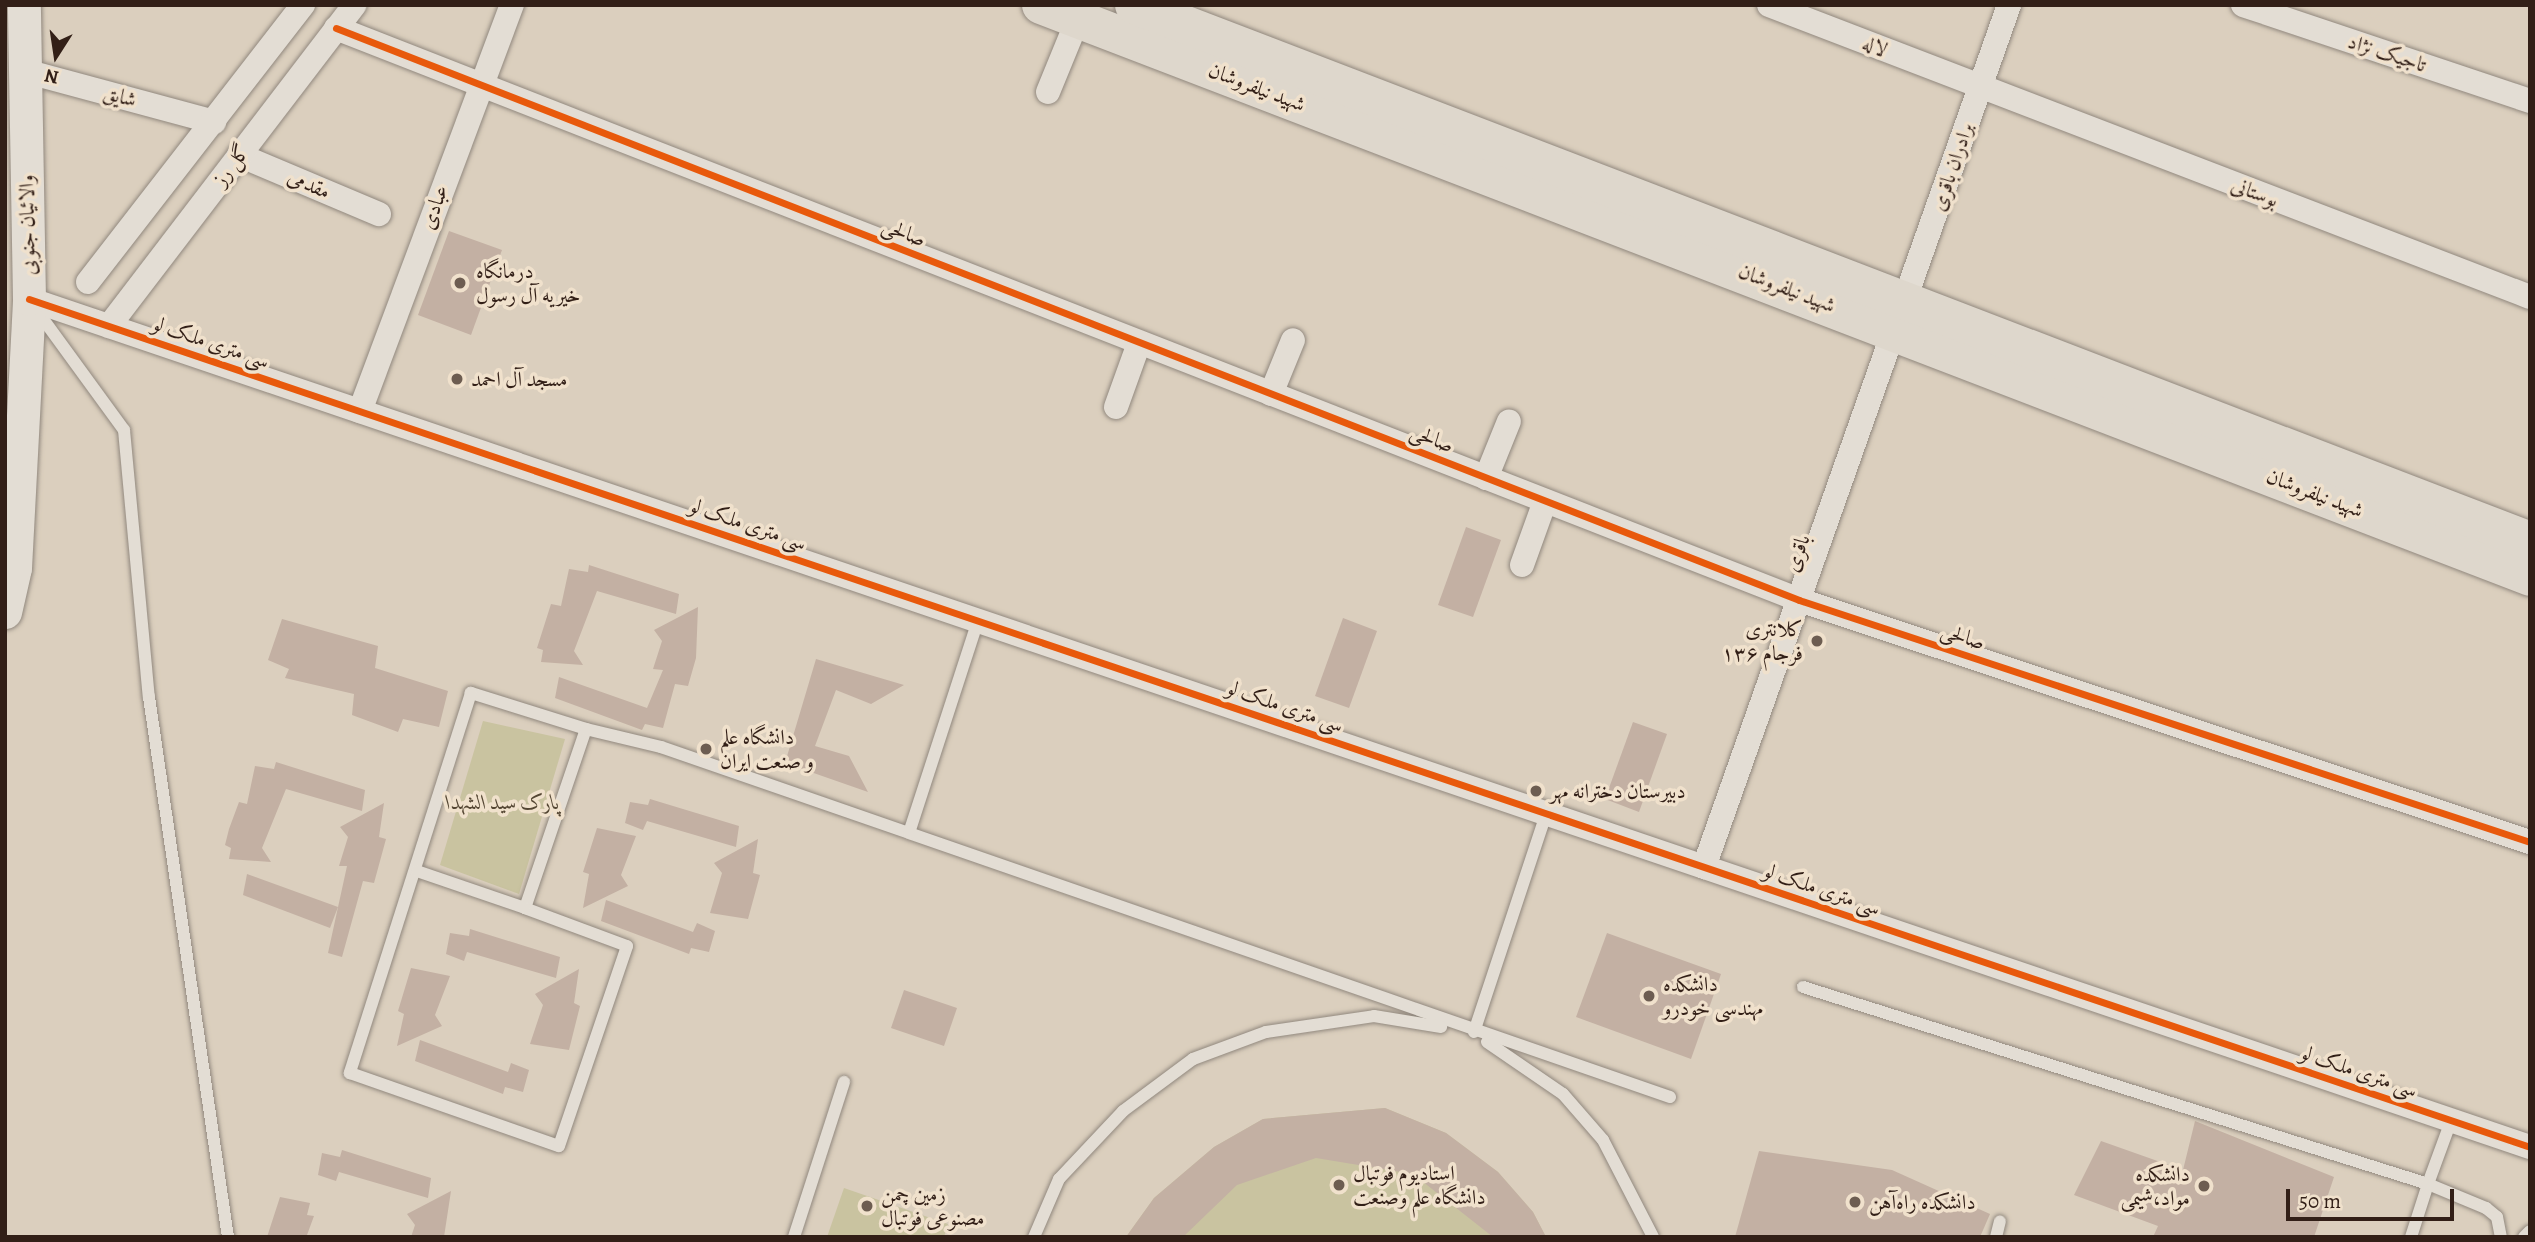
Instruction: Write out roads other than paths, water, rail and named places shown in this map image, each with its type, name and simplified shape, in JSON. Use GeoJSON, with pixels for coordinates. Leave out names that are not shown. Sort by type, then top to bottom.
{"type":"FeatureCollection","features":[{"type":"Feature","properties":{"kind":"main road","name":"والائیان جنوبی"},"geometry":{"type":"LineString","coordinates":[[5,612],[29,299],[16,146],[15,82],[24,5]]}},
{"type":"Feature","properties":{"kind":"main road","name":"شهید نیلفروشان"},"geometry":{"type":"LineString","coordinates":[[1041,5],[2530,541]]}},
{"type":"Feature","properties":{"kind":"main road","name":"شهید نیلفروشان"},"geometry":{"type":"LineString","coordinates":[[1134,5],[1900,315],[2530,577]]}},
{"type":"Feature","properties":{"kind":"street","name":"گل رز"},"geometry":{"type":"LineString","coordinates":[[109,326],[354,5]]}},
{"type":"Feature","properties":{"kind":"street","name":"عبادی"},"geometry":{"type":"LineString","coordinates":[[360,411],[479,85],[512,5]]}},
{"type":"Feature","properties":{"kind":"street","name":"لاله"},"geometry":{"type":"LineString","coordinates":[[1769,5],[1980,86]]}},
{"type":"Feature","properties":{"kind":"street","name":"برادران باقری"},"geometry":{"type":"LineString","coordinates":[[1900,315],[2009,5]]}},
{"type":"Feature","properties":{"kind":"street","name":"تاجیک نژاد"},"geometry":{"type":"LineString","coordinates":[[2243,5],[2530,101]]}},
{"type":"Feature","properties":{"kind":"street","name":"گل رز"},"geometry":{"type":"LineString","coordinates":[[88,282],[214,122],[293,8]]}},
{"type":"Feature","properties":{"kind":"street"},"geometry":{"type":"LineString","coordinates":[[1048,92],[1078,19]]}},
{"type":"Feature","properties":{"kind":"street","name":"صالحی"},"geometry":{"type":"LineString","coordinates":[[336,28],[1799,600],[2530,842]]}},
{"type":"Feature","properties":{"kind":"street","name":"شایق"},"geometry":{"type":"LineString","coordinates":[[15,82],[214,122]]}},
{"type":"Feature","properties":{"kind":"street","name":"بوستانی"},"geometry":{"type":"LineString","coordinates":[[1980,86],[2530,297]]}},
{"type":"Feature","properties":{"kind":"street","name":"مقدمی"},"geometry":{"type":"LineString","coordinates":[[239,155],[379,214]]}},
{"type":"Feature","properties":{"kind":"street","name":"سی متری ملک لو"},"geometry":{"type":"LineString","coordinates":[[29,299],[2530,1147]]}},
{"type":"Feature","properties":{"kind":"street","name":"باقری"},"geometry":{"type":"LineString","coordinates":[[1704,867],[1900,315]]}},
{"type":"Feature","properties":{"kind":"street"},"geometry":{"type":"LineString","coordinates":[[1271,394],[1293,340]]}},
{"type":"Feature","properties":{"kind":"street"},"geometry":{"type":"LineString","coordinates":[[1116,407],[1139,343]]}},
{"type":"Feature","properties":{"kind":"street"},"geometry":{"type":"LineString","coordinates":[[1486,478],[1509,421]]}},
{"type":"Feature","properties":{"kind":"street"},"geometry":{"type":"LineString","coordinates":[[1522,565],[1545,501]]}},
{"type":"Feature","properties":{"kind":"lane"},"geometry":{"type":"LineString","coordinates":[[29,299],[124,430],[149,697],[229,1237]]}},
{"type":"Feature","properties":{"kind":"lane"},"geometry":{"type":"LineString","coordinates":[[909,833],[978,621]]}},
{"type":"Feature","properties":{"kind":"lane"},"geometry":{"type":"LineString","coordinates":[[417,871],[627,946],[559,1146],[350,1073],[417,871],[471,693],[586,729],[661,747],[1474,1032],[1670,1097]]}},
{"type":"Feature","properties":{"kind":"lane"},"geometry":{"type":"LineString","coordinates":[[525,908],[586,729]]}},
{"type":"Feature","properties":{"kind":"lane"},"geometry":{"type":"LineString","coordinates":[[1474,1032],[1546,814]]}},
{"type":"Feature","properties":{"kind":"lane"},"geometry":{"type":"LineString","coordinates":[[1803,987],[2428,1184],[2486,1208],[2497,1217],[2501,1237]]}},
{"type":"Feature","properties":{"kind":"lane"},"geometry":{"type":"LineString","coordinates":[[1034,1237],[1059,1179],[1123,1111],[1193,1059],[1266,1031],[1374,1016],[1474,1032],[1563,1094],[1603,1140],[1653,1237]]}},
{"type":"Feature","properties":{"kind":"lane"},"geometry":{"type":"LineString","coordinates":[[794,1237],[844,1082]]}},
{"type":"Feature","properties":{"kind":"lane"},"geometry":{"type":"LineString","coordinates":[[2411,1237],[2451,1121]]}},
{"type":"Feature","properties":{"kind":"lane"},"geometry":{"type":"LineString","coordinates":[[1996,1237],[2000,1221]]}},
{"type":"Feature","properties":{"kind":"lane"},"geometry":{"type":"LineString","coordinates":[[2524,1237],[2530,1231]]}},
{"type":"Feature","properties":{"kind":"place","name":"درمانگاه خیریه آل رسول"},"geometry":{"type":"Point","coordinates":[460,283]}},
{"type":"Feature","properties":{"kind":"place","name":"مسجد آل احمد"},"geometry":{"type":"Point","coordinates":[457,379]}},
{"type":"Feature","properties":{"kind":"place","name":"کلانتری ۱۳۶ فرجام"},"geometry":{"type":"Point","coordinates":[1817,641]}},
{"type":"Feature","properties":{"kind":"place","name":"دانشگاه علم و صنعت ایران"},"geometry":{"type":"Point","coordinates":[706,749]}},
{"type":"Feature","properties":{"kind":"place","name":"دبیرستان دخترانه مهر"},"geometry":{"type":"Point","coordinates":[1536,791]}},
{"type":"Feature","properties":{"kind":"place","name":"دانشکده مهندسی خودرو"},"geometry":{"type":"Point","coordinates":[1649,996]}},
{"type":"Feature","properties":{"kind":"place","name":"استادیوم فوتبال دانشگاه علم وصنعت"},"geometry":{"type":"Point","coordinates":[1339,1185]}},
{"type":"Feature","properties":{"kind":"place","name":"دانشکده مواد،شیمی"},"geometry":{"type":"Point","coordinates":[2204,1186]}},
{"type":"Feature","properties":{"kind":"place","name":"دانشکده راه‌آهن"},"geometry":{"type":"Point","coordinates":[1855,1202]}},
{"type":"Feature","properties":{"kind":"place","name":"زمین چمن مصنوعی فوتبال"},"geometry":{"type":"Point","coordinates":[867,1206]}},
{"type":"Feature","properties":{"kind":"park label","name":"پارک سید الشهدا"},"geometry":{"type":"Point","coordinates":[503,802]}}]}
